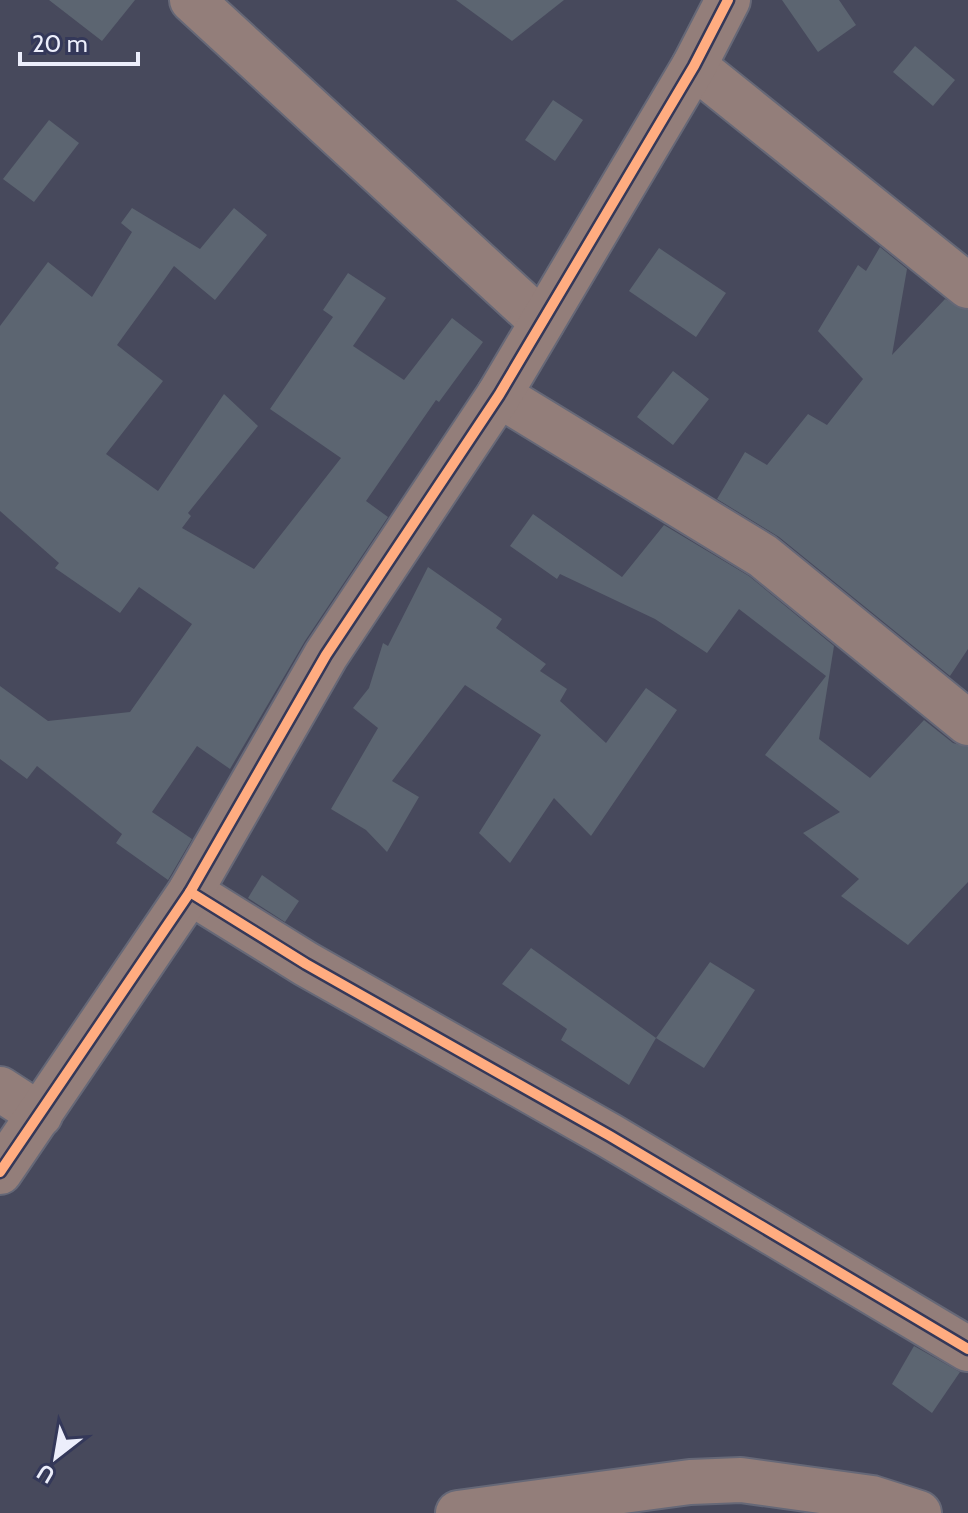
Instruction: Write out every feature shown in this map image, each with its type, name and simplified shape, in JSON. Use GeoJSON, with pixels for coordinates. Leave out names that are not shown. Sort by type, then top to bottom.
{"type":"FeatureCollection","features":[{"type":"Feature","properties":{"kind":"street"},"geometry":{"type":"LineString","coordinates":[[192,0],[542,322]]}},
{"type":"Feature","properties":{"kind":"street"},"geometry":{"type":"LineString","coordinates":[[0,1172],[190,892],[326,655],[499,395],[694,66],[728,0]]}},
{"type":"Feature","properties":{"kind":"street"},"geometry":{"type":"LineString","coordinates":[[694,66],[968,286]]}},
{"type":"Feature","properties":{"kind":"street"},"geometry":{"type":"LineString","coordinates":[[499,395],[763,556],[968,723]]}},
{"type":"Feature","properties":{"kind":"street"},"geometry":{"type":"LineString","coordinates":[[190,892],[306,964],[610,1136],[968,1349]]}},
{"type":"Feature","properties":{"kind":"street"},"geometry":{"type":"LineString","coordinates":[[0,1089],[40,1115]]}},
{"type":"Feature","properties":{"kind":"street"},"geometry":{"type":"LineString","coordinates":[[458,1513],[690,1482],[741,1480],[872,1498],[919,1513]]}},
{"type":"Feature","properties":{"kind":"building"},"geometry":{"type":"Polygon","coordinates":[[[49,0],[135,0],[102,41],[49,0]]]}},
{"type":"Feature","properties":{"kind":"building"},"geometry":{"type":"Polygon","coordinates":[[[456,0],[564,0],[512,41],[456,0]]]}},
{"type":"Feature","properties":{"kind":"building"},"geometry":{"type":"Polygon","coordinates":[[[782,0],[839,0],[856,25],[818,52],[782,0]]]}},
{"type":"Feature","properties":{"kind":"building"},"geometry":{"type":"Polygon","coordinates":[[[915,46],[955,80],[933,106],[893,72],[915,46]]]}},
{"type":"Feature","properties":{"kind":"building"},"geometry":{"type":"Polygon","coordinates":[[[553,100],[583,120],[555,161],[525,140],[553,100]]]}},
{"type":"Feature","properties":{"kind":"building"},"geometry":{"type":"Polygon","coordinates":[[[49,120],[79,143],[34,202],[3,179],[49,120]]]}},
{"type":"Feature","properties":{"kind":"building"},"geometry":{"type":"Polygon","coordinates":[[[132,208],[200,249],[234,208],[267,235],[215,300],[174,266],[117,345],[163,381],[106,454],[158,491],[224,394],[258,426],[188,513],[191,516],[182,528],[254,569],[341,458],[270,409],[333,317],[323,310],[348,273],[386,298],[353,346],[404,380],[452,318],[483,342],[439,402],[436,400],[366,501],[388,517],[305,641],[230,769],[197,746],[152,812],[192,839],[168,880],[116,843],[122,834],[37,766],[27,779],[0,759],[0,686],[48,721],[130,712],[192,624],[139,587],[120,613],[55,568],[59,563],[0,511],[0,326],[48,262],[92,297],[132,232],[121,223],[132,208]]]}},
{"type":"Feature","properties":{"kind":"building"},"geometry":{"type":"Polygon","coordinates":[[[880,247],[907,269],[892,355],[945,299],[968,310],[968,649],[950,676],[779,537],[717,499],[745,452],[767,465],[808,414],[827,425],[863,379],[818,331],[858,265],[866,271],[880,247]]]}},
{"type":"Feature","properties":{"kind":"building"},"geometry":{"type":"Polygon","coordinates":[[[659,248],[726,293],[696,337],[629,291],[659,248]]]}},
{"type":"Feature","properties":{"kind":"building"},"geometry":{"type":"Polygon","coordinates":[[[673,371],[709,399],[673,445],[637,417],[673,371]]]}},
{"type":"Feature","properties":{"kind":"building"},"geometry":{"type":"Polygon","coordinates":[[[533,514],[622,577],[664,525],[749,576],[834,646],[819,739],[870,778],[924,720],[953,743],[968,747],[968,882],[908,945],[841,896],[859,879],[803,833],[840,812],[765,755],[826,676],[739,609],[707,653],[655,619],[560,574],[557,579],[510,546],[533,514]]]}},
{"type":"Feature","properties":{"kind":"building"},"geometry":{"type":"Polygon","coordinates":[[[428,567],[502,619],[496,628],[546,664],[540,671],[567,689],[560,701],[606,743],[646,688],[677,710],[591,836],[554,798],[510,863],[479,833],[541,735],[465,685],[392,781],[419,797],[387,852],[366,830],[331,809],[378,728],[353,708],[369,688],[383,643],[388,646],[428,567]]]}},
{"type":"Feature","properties":{"kind":"building"},"geometry":{"type":"Polygon","coordinates":[[[262,875],[299,901],[285,922],[248,898],[262,875]]]}},
{"type":"Feature","properties":{"kind":"building"},"geometry":{"type":"Polygon","coordinates":[[[531,948],[656,1038],[629,1085],[561,1040],[567,1029],[502,984],[531,948]]]}},
{"type":"Feature","properties":{"kind":"building"},"geometry":{"type":"Polygon","coordinates":[[[710,962],[755,990],[704,1068],[656,1038],[710,962]]]}},
{"type":"Feature","properties":{"kind":"building"},"geometry":{"type":"Polygon","coordinates":[[[914,1346],[960,1372],[932,1413],[892,1384],[914,1346]]]}},
{"type":"Feature","properties":{"kind":"cycle path"},"geometry":{"type":"LineString","coordinates":[[0,1172],[190,892],[326,655],[499,395],[694,66],[728,0]]}},
{"type":"Feature","properties":{"kind":"cycle path"},"geometry":{"type":"LineString","coordinates":[[190,892],[306,964],[610,1136],[968,1349]]}}]}
